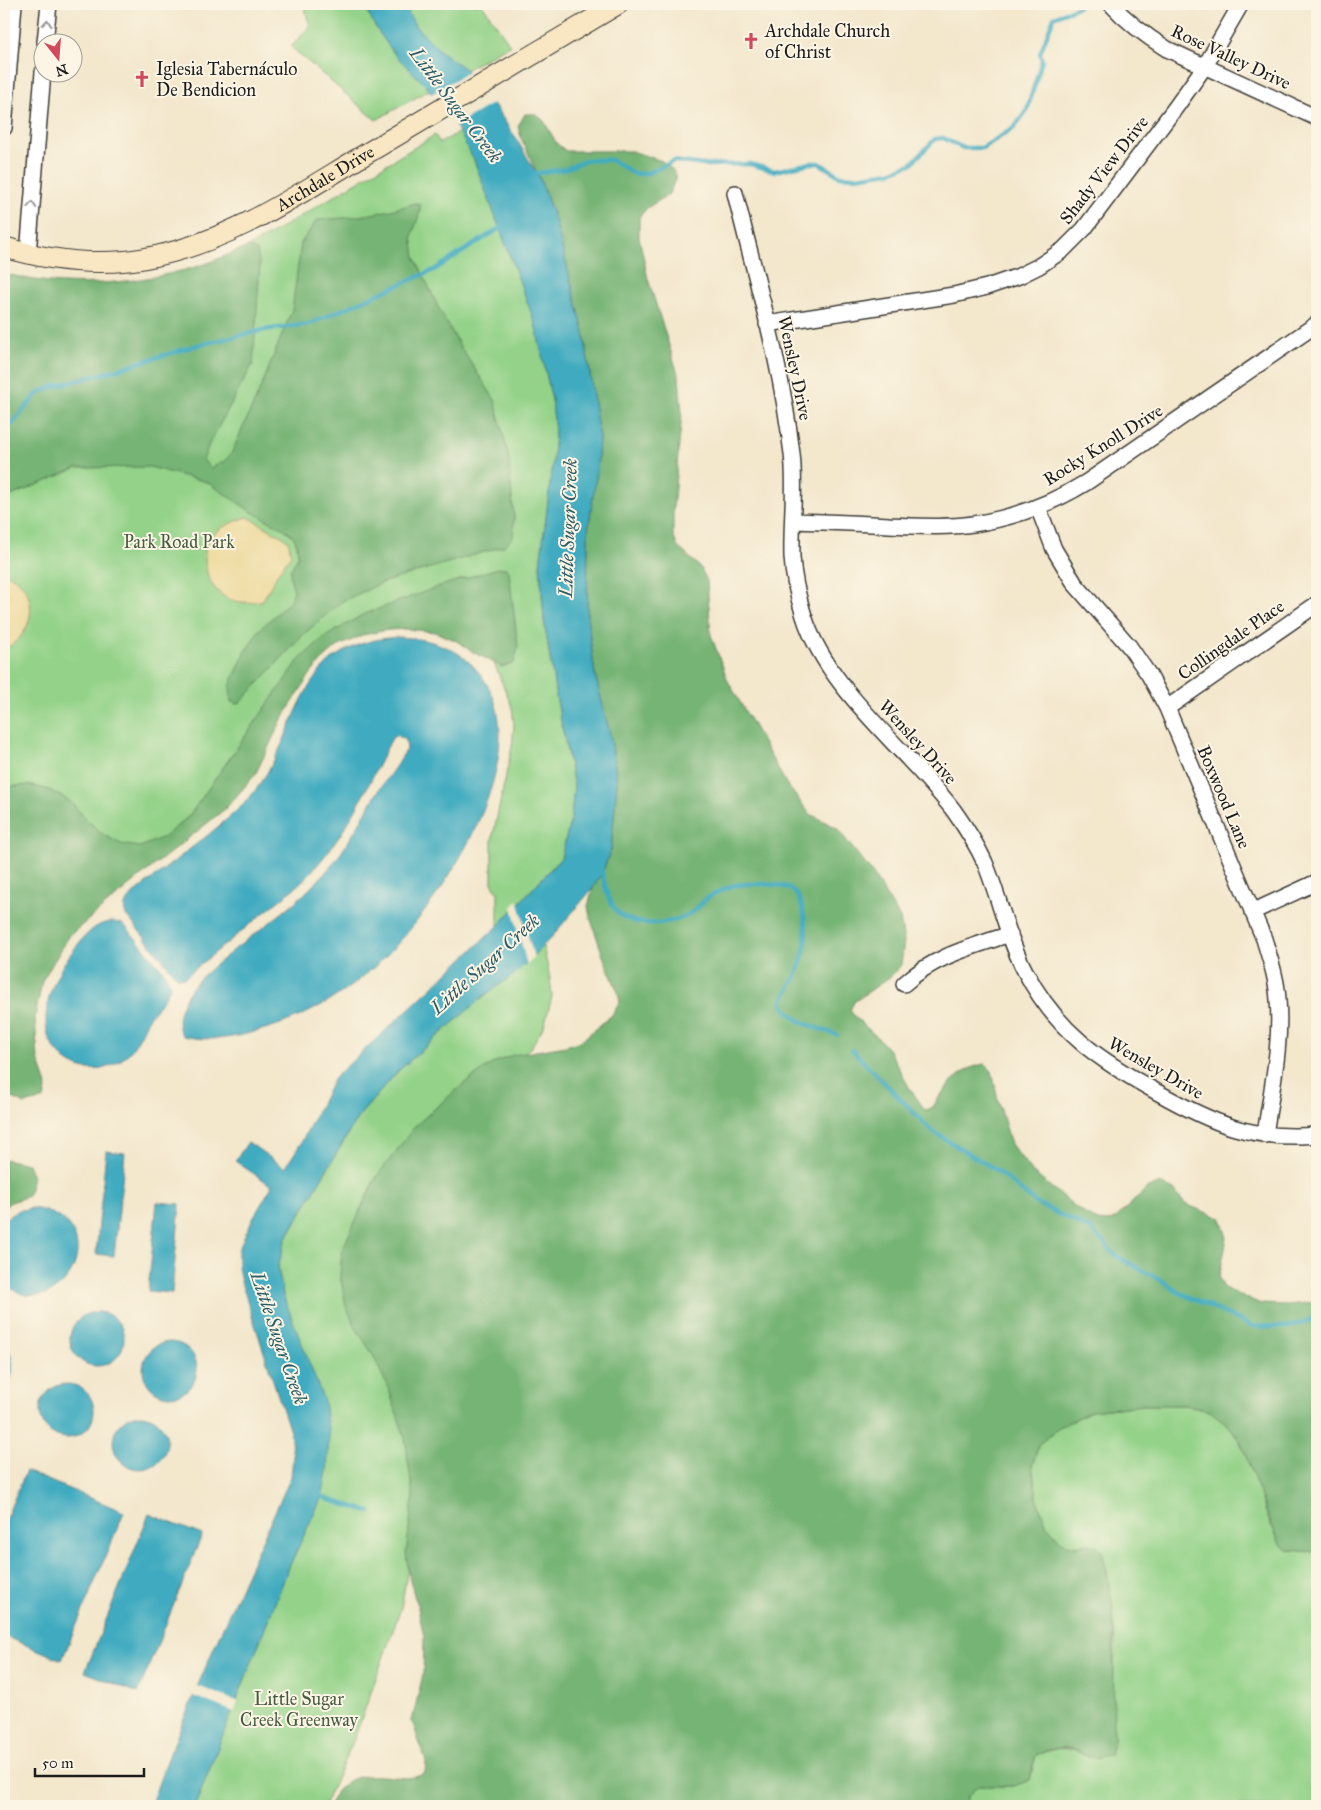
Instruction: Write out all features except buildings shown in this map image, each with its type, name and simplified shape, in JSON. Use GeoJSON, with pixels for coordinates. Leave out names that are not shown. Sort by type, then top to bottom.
{"type":"FeatureCollection","features":[{"type":"Feature","properties":{"kind":"street"},"geometry":{"type":"LineString","coordinates":[[4,128],[14,4]]}},
{"type":"Feature","properties":{"kind":"street"},"geometry":{"type":"LineString","coordinates":[[46,32],[49,4]]}},
{"type":"Feature","properties":{"kind":"street","name":"Archdale Drive"},"geometry":{"type":"LineString","coordinates":[[4,247],[28,254],[65,260],[107,262],[155,256],[204,243],[255,220],[618,4]]}},
{"type":"Feature","properties":{"kind":"street","name":"Rose Valley Drive"},"geometry":{"type":"LineString","coordinates":[[1112,4],[1123,17],[1144,35],[1167,49],[1317,118]]}},
{"type":"Feature","properties":{"kind":"street","name":"Shady View Drive"},"geometry":{"type":"LineString","coordinates":[[767,324],[987,288],[1039,266],[1063,250],[1084,229],[1176,108],[1205,66],[1241,4]]}},
{"type":"Feature","properties":{"kind":"street"},"geometry":{"type":"LineString","coordinates":[[28,254],[41,82]]}},
{"type":"Feature","properties":{"kind":"street","name":"Wensley Drive"},"geometry":{"type":"LineString","coordinates":[[736,193],[787,414],[792,456],[792,561],[796,590],[804,618],[816,646],[848,691],[953,810],[972,837],[987,866],[1010,934],[1026,972],[1042,1000],[1062,1024],[1089,1050],[1116,1069],[1194,1112],[1236,1129],[1265,1135],[1297,1137],[1317,1135]]}},
{"type":"Feature","properties":{"kind":"street","name":"Rocky Knoll Drive"},"geometry":{"type":"LineString","coordinates":[[793,521],[938,527],[974,524],[1038,507],[1087,482],[1317,324]]}},
{"type":"Feature","properties":{"kind":"street","name":"Boxwood Lane"},"geometry":{"type":"LineString","coordinates":[[1038,507],[1057,555],[1075,584],[1129,646],[1149,675],[1167,708],[1264,939],[1273,968],[1279,1012],[1277,1048],[1265,1135]]}},
{"type":"Feature","properties":{"kind":"street","name":"Collingdale Place"},"geometry":{"type":"LineString","coordinates":[[1167,708],[1317,604]]}},
{"type":"Feature","properties":{"kind":"street"},"geometry":{"type":"LineString","coordinates":[[1252,912],[1317,882]]}},
{"type":"Feature","properties":{"kind":"street"},"geometry":{"type":"LineString","coordinates":[[904,984],[924,968],[940,959],[1010,934]]}},
{"type":"Feature","properties":{"kind":"green space"},"geometry":{"type":"Polygon","coordinates":[[[303,4],[482,4],[510,45],[376,120],[291,47],[310,26],[303,4]]]}},
{"type":"Feature","properties":{"kind":"green space"},"geometry":{"type":"Polygon","coordinates":[[[525,114],[536,114],[544,121],[557,144],[566,151],[632,151],[662,161],[673,170],[676,177],[669,194],[647,208],[639,217],[639,237],[648,279],[679,377],[682,413],[673,508],[673,534],[677,546],[700,567],[707,581],[711,635],[728,681],[787,785],[810,814],[837,828],[873,874],[900,918],[904,941],[901,965],[891,976],[854,1002],[850,1010],[889,1050],[909,1087],[925,1110],[933,1107],[948,1086],[961,1074],[969,1069],[985,1064],[992,1071],[1011,1144],[1032,1172],[1082,1212],[1098,1221],[1108,1222],[1116,1218],[1146,1189],[1160,1183],[1174,1190],[1185,1204],[1221,1218],[1227,1238],[1219,1278],[1224,1288],[1261,1304],[1287,1305],[1317,1302],[1317,1552],[1288,1550],[1280,1544],[1239,1438],[1228,1425],[1210,1411],[1188,1405],[1143,1405],[1091,1411],[1061,1426],[1039,1444],[1032,1466],[1038,1503],[1047,1526],[1061,1542],[1075,1546],[1089,1544],[1096,1546],[1102,1551],[1113,1609],[1114,1741],[1110,1754],[1102,1757],[1088,1756],[1068,1748],[1052,1749],[1036,1755],[1030,1780],[1014,1786],[978,1786],[967,1796],[966,1806],[328,1806],[341,1787],[355,1778],[363,1776],[414,1777],[425,1773],[426,1762],[412,1721],[423,1674],[424,1637],[410,1581],[406,1554],[413,1497],[405,1438],[389,1390],[373,1355],[356,1328],[346,1306],[340,1275],[342,1250],[375,1179],[415,1126],[462,1085],[493,1063],[513,1055],[566,1046],[581,1041],[612,1015],[620,1002],[590,917],[588,906],[593,888],[602,873],[611,850],[617,782],[611,738],[595,674],[587,616],[588,530],[597,471],[599,437],[584,332],[555,220],[540,179],[521,138],[518,126],[525,114]]]}},
{"type":"Feature","properties":{"kind":"green space","name":"Park Road Park"},"geometry":{"type":"Polygon","coordinates":[[[463,130],[535,323],[552,400],[555,432],[553,462],[540,565],[544,620],[556,696],[574,786],[571,818],[561,858],[498,926],[498,892],[492,883],[492,840],[512,747],[514,725],[512,707],[483,636],[440,625],[335,635],[206,807],[152,854],[4,999],[4,414],[251,338],[248,247],[435,135],[440,143],[463,130]]]}},
{"type":"Feature","properties":{"kind":"green space"},"geometry":{"type":"Polygon","coordinates":[[[415,203],[420,204],[420,212],[412,236],[415,257],[439,309],[461,348],[495,400],[508,454],[514,518],[513,537],[504,546],[384,582],[341,602],[304,634],[239,704],[231,702],[230,686],[246,651],[259,630],[289,602],[294,591],[290,576],[291,569],[298,556],[297,545],[293,536],[207,482],[150,467],[77,468],[11,496],[4,502],[4,280],[11,275],[58,283],[108,283],[182,271],[248,247],[257,251],[260,265],[253,364],[210,442],[203,460],[210,468],[223,462],[231,454],[259,392],[292,310],[301,243],[317,220],[366,215],[415,203]]]}},
{"type":"Feature","properties":{"kind":"green space"},"geometry":{"type":"Polygon","coordinates":[[[498,568],[507,568],[509,572],[518,647],[514,663],[502,667],[455,640],[435,632],[407,629],[387,630],[363,635],[337,647],[321,661],[309,676],[281,721],[255,775],[225,809],[70,935],[42,981],[35,1019],[38,1059],[47,1085],[44,1099],[24,1104],[4,1093],[4,787],[27,785],[47,789],[70,801],[102,834],[121,844],[140,847],[164,837],[189,816],[299,660],[323,638],[362,615],[443,585],[498,568]]]}},
{"type":"Feature","properties":{"kind":"green space","name":"Little Sugar Creek Greenway"},"geometry":{"type":"Polygon","coordinates":[[[543,946],[552,997],[544,1026],[531,1047],[507,1069],[397,1153],[375,1179],[359,1212],[413,1424],[417,1516],[401,1608],[355,1737],[324,1806],[195,1806],[289,1567],[321,1497],[278,1267],[286,1239],[358,1117],[398,1071],[485,995],[516,973],[543,946]]]}},
{"type":"Feature","properties":{"kind":"green space"},"geometry":{"type":"Polygon","coordinates":[[[4,1159],[28,1164],[33,1177],[28,1196],[9,1203],[4,1209],[4,1159]]]}},
{"type":"Feature","properties":{"kind":"green space"},"geometry":{"type":"Polygon","coordinates":[[[1143,1405],[1192,1406],[1208,1410],[1221,1417],[1240,1443],[1271,1525],[1277,1535],[1288,1550],[1317,1552],[1317,1806],[966,1806],[967,1796],[978,1786],[1014,1786],[1030,1780],[1036,1755],[1051,1750],[1070,1749],[1090,1758],[1113,1693],[1115,1646],[1113,1609],[1106,1567],[1089,1544],[1075,1546],[1060,1542],[1047,1526],[1038,1503],[1032,1466],[1039,1444],[1061,1426],[1091,1411],[1143,1405]]]}},
{"type":"Feature","properties":{"kind":"sand"},"geometry":{"type":"Polygon","coordinates":[[[248,517],[288,540],[291,555],[279,571],[263,600],[253,602],[234,601],[213,586],[208,577],[205,553],[207,544],[214,534],[225,526],[248,517]]]}},
{"type":"Feature","properties":{"kind":"sand"},"geometry":{"type":"Polygon","coordinates":[[[4,572],[23,586],[28,595],[30,613],[25,630],[19,638],[4,649],[4,572]]]}},
{"type":"Feature","properties":{"kind":"water","name":"Little Sugar Creek"},"geometry":{"type":"Polygon","coordinates":[[[363,4],[404,4],[416,27],[443,53],[476,77],[540,179],[555,220],[584,332],[599,437],[597,471],[588,530],[587,616],[595,674],[611,738],[617,782],[611,850],[602,873],[593,888],[550,939],[516,973],[485,995],[398,1071],[358,1117],[286,1238],[278,1267],[283,1295],[324,1401],[329,1436],[327,1472],[322,1497],[289,1567],[195,1806],[150,1806],[199,1681],[291,1477],[293,1457],[290,1432],[241,1282],[238,1267],[238,1250],[254,1216],[272,1186],[235,1161],[248,1142],[285,1168],[301,1143],[334,1078],[498,926],[561,858],[571,818],[574,786],[556,696],[544,620],[540,565],[555,432],[552,400],[535,323],[474,160],[452,119],[426,86],[395,55],[376,28],[363,4]]]}},
{"type":"Feature","properties":{"kind":"water"},"geometry":{"type":"Polygon","coordinates":[[[398,637],[435,643],[456,652],[466,659],[483,678],[497,709],[500,745],[493,783],[478,822],[459,859],[437,894],[392,950],[378,964],[331,1000],[296,1018],[249,1033],[211,1039],[183,1036],[178,1023],[180,1009],[191,989],[209,970],[293,903],[325,873],[347,843],[379,790],[405,752],[407,747],[405,740],[397,735],[392,738],[341,835],[314,869],[297,886],[184,978],[177,977],[126,915],[125,906],[127,901],[133,894],[208,835],[250,797],[268,772],[304,695],[318,674],[337,656],[363,643],[398,637]]]}},
{"type":"Feature","properties":{"kind":"water"},"geometry":{"type":"Polygon","coordinates":[[[113,922],[121,923],[127,928],[164,972],[171,984],[167,994],[148,1019],[130,1052],[113,1065],[95,1070],[85,1069],[67,1061],[59,1054],[52,1043],[46,1021],[48,1000],[61,969],[80,942],[94,928],[113,922]]]}},
{"type":"Feature","properties":{"kind":"water"},"geometry":{"type":"Polygon","coordinates":[[[106,1151],[125,1153],[114,1256],[96,1254],[106,1151]]]}},
{"type":"Feature","properties":{"kind":"water"},"geometry":{"type":"Polygon","coordinates":[[[157,1202],[180,1204],[172,1293],[148,1291],[157,1202]]]}},
{"type":"Feature","properties":{"kind":"water"},"geometry":{"type":"Polygon","coordinates":[[[32,1208],[58,1217],[73,1232],[77,1250],[73,1269],[62,1284],[45,1294],[25,1295],[4,1283],[4,1220],[17,1211],[32,1208]]]}},
{"type":"Feature","properties":{"kind":"water"},"geometry":{"type":"Polygon","coordinates":[[[92,1312],[102,1312],[112,1316],[120,1324],[124,1339],[120,1354],[112,1362],[102,1366],[92,1366],[82,1362],[74,1354],[70,1344],[70,1334],[74,1324],[82,1316],[92,1312]]]}},
{"type":"Feature","properties":{"kind":"water"},"geometry":{"type":"Polygon","coordinates":[[[4,1341],[12,1360],[12,1374],[4,1392],[4,1341]]]}},
{"type":"Feature","properties":{"kind":"water"},"geometry":{"type":"Polygon","coordinates":[[[165,1342],[175,1342],[185,1346],[193,1354],[197,1369],[193,1384],[185,1392],[175,1396],[165,1396],[155,1392],[147,1384],[143,1374],[143,1364],[147,1354],[155,1346],[165,1342]]]}},
{"type":"Feature","properties":{"kind":"water"},"geometry":{"type":"Polygon","coordinates":[[[62,1384],[72,1384],[82,1388],[90,1396],[94,1411],[90,1426],[82,1434],[72,1438],[62,1438],[52,1434],[44,1426],[40,1416],[40,1406],[44,1396],[52,1388],[62,1384]]]}},
{"type":"Feature","properties":{"kind":"water"},"geometry":{"type":"Polygon","coordinates":[[[135,1415],[145,1415],[155,1419],[163,1427],[167,1442],[163,1457],[155,1465],[145,1469],[135,1469],[125,1465],[117,1457],[113,1447],[113,1437],[117,1427],[125,1419],[135,1415]]]}},
{"type":"Feature","properties":{"kind":"water"},"geometry":{"type":"Polygon","coordinates":[[[26,1471],[124,1512],[62,1660],[4,1636],[4,1523],[26,1471]]]}},
{"type":"Feature","properties":{"kind":"water"},"geometry":{"type":"Polygon","coordinates":[[[149,1514],[202,1535],[138,1693],[85,1672],[149,1514]]]}},
{"type":"Feature","properties":{"kind":"pier"},"geometry":{"type":"Polygon","coordinates":[[[471,70],[478,76],[495,102],[454,126],[430,95],[471,70]]]}},
{"type":"Feature","properties":{"kind":"pier"},"geometry":{"type":"Polygon","coordinates":[[[518,900],[534,958],[527,965],[512,907],[518,900]]]}},
{"type":"Feature","properties":{"kind":"pier"},"geometry":{"type":"Polygon","coordinates":[[[195,1685],[238,1702],[234,1712],[191,1695],[195,1685]]]}},
{"type":"Feature","properties":{"kind":"waterway"},"geometry":{"type":"LineString","coordinates":[[532,174],[565,169],[587,160],[611,160],[635,174],[648,173],[674,161],[704,165],[750,164],[775,171],[819,163],[840,176],[856,177],[890,172],[911,164],[935,139],[943,138],[963,148],[982,148],[1014,128],[1027,110],[1042,60],[1040,53],[1054,17],[1078,7]]}},
{"type":"Feature","properties":{"kind":"waterway"},"geometry":{"type":"LineString","coordinates":[[4,428],[12,424],[37,394],[52,387],[198,345],[264,330],[309,324],[434,270],[500,228],[502,224]]}},
{"type":"Feature","properties":{"kind":"waterway"},"geometry":{"type":"LineString","coordinates":[[601,868],[607,893],[614,908],[621,915],[639,922],[662,923],[683,917],[693,912],[711,896],[735,885],[774,885],[792,890],[800,901],[802,908],[806,941],[797,973],[782,1003],[792,1016],[814,1027],[837,1035]]}},
{"type":"Feature","properties":{"kind":"waterway"},"geometry":{"type":"LineString","coordinates":[[852,1050],[932,1131],[996,1170],[1036,1203],[1092,1230],[1116,1256],[1166,1283],[1176,1291],[1252,1326],[1288,1327],[1317,1318]]}},
{"type":"Feature","properties":{"kind":"waterway"},"geometry":{"type":"LineString","coordinates":[[317,1494],[330,1500],[370,1512]]}},
{"type":"Feature","properties":{"kind":"place","name":"Archdale Church of Christ"},"geometry":{"type":"Point","coordinates":[751,41]}},
{"type":"Feature","properties":{"kind":"place","name":"Iglesia Tabernáculo De Bendicion"},"geometry":{"type":"Point","coordinates":[142,79]}}]}
